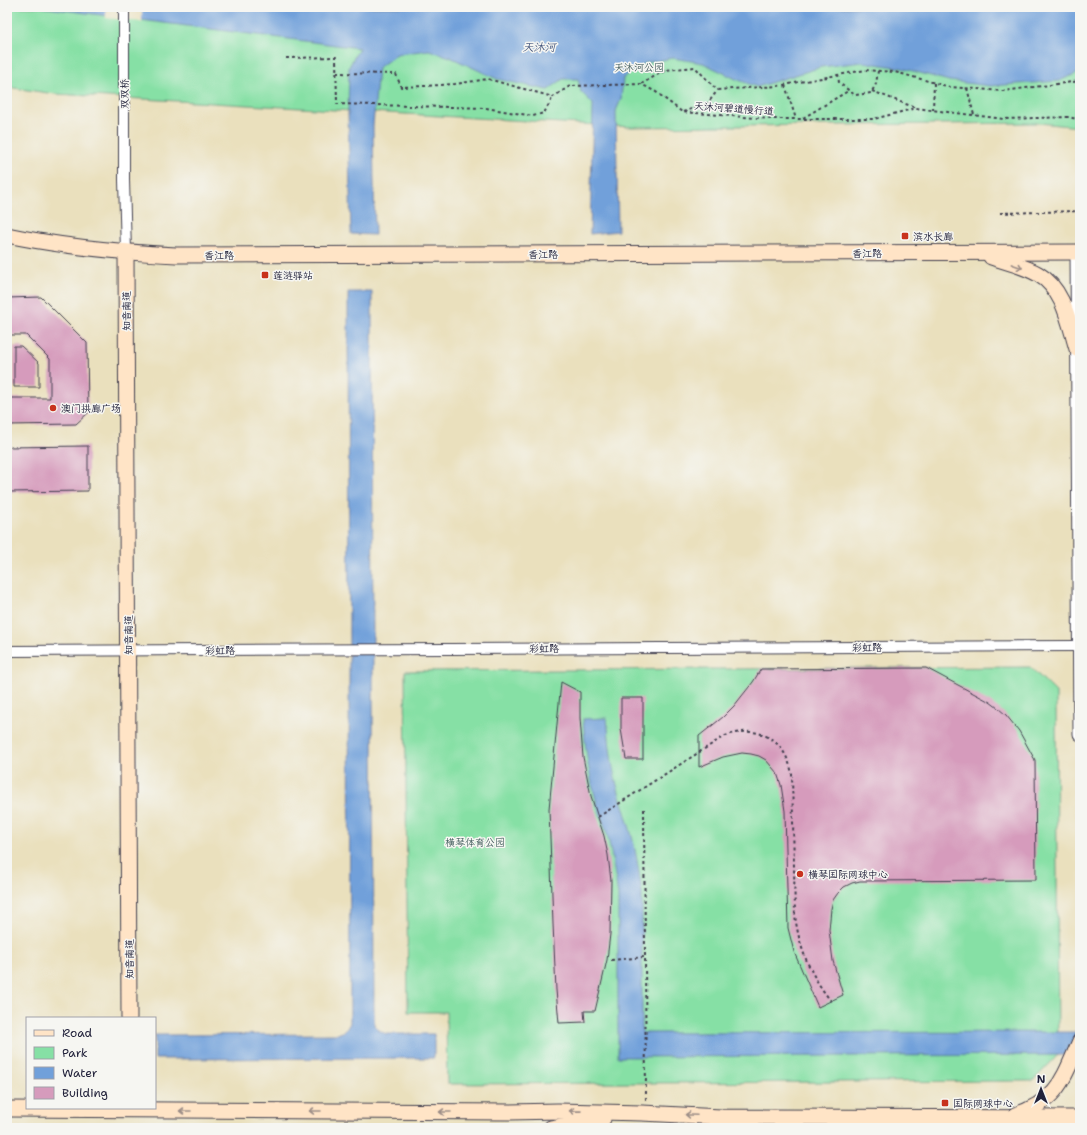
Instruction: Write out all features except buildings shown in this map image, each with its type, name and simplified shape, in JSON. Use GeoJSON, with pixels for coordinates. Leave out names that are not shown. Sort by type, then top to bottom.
{"type":"FeatureCollection","features":[{"type":"Feature","properties":{"kind":"main road","name":"香江路"},"geometry":{"type":"LineString","coordinates":[[7,234],[78,247],[176,255],[1078,252]]}},
{"type":"Feature","properties":{"kind":"main road","name":"知音南道"},"geometry":{"type":"LineString","coordinates":[[126,252],[130,1017]]}},
{"type":"Feature","properties":{"kind":"main road"},"geometry":{"type":"LineString","coordinates":[[980,253],[1033,272],[1050,284],[1057,293],[1079,346]]}},
{"type":"Feature","properties":{"kind":"main road"},"geometry":{"type":"LineString","coordinates":[[1004,1118],[1026,1111],[1041,1104],[1050,1097],[1064,1077],[1080,1041]]}},
{"type":"Feature","properties":{"kind":"main road"},"geometry":{"type":"LineString","coordinates":[[161,1107],[558,1111],[644,1108],[721,1117],[1080,1118]]}},
{"type":"Feature","properties":{"kind":"main road"},"geometry":{"type":"LineString","coordinates":[[551,1128],[644,1108]]}},
{"type":"Feature","properties":{"kind":"main road"},"geometry":{"type":"LineString","coordinates":[[7,1109],[96,1109]]}},
{"type":"Feature","properties":{"kind":"main road"},"geometry":{"type":"LineString","coordinates":[[1004,1118],[1023,1128]]}},
{"type":"Feature","properties":{"kind":"street","name":"双双桥"},"geometry":{"type":"LineString","coordinates":[[124,7],[124,180],[126,252]]}},
{"type":"Feature","properties":{"kind":"street"},"geometry":{"type":"LineString","coordinates":[[1078,252],[1080,734]]}},
{"type":"Feature","properties":{"kind":"street","name":"彩虹路"},"geometry":{"type":"LineString","coordinates":[[7,651],[1080,646]]}},
{"type":"Feature","properties":{"kind":"path"},"geometry":{"type":"LineString","coordinates":[[286,58],[336,57],[337,104],[486,108],[532,116],[544,113],[553,96],[570,86],[641,84],[666,70],[695,67],[717,90]]}},
{"type":"Feature","properties":{"kind":"path"},"geometry":{"type":"LineString","coordinates":[[717,90],[785,85],[865,70],[895,72],[950,87],[1002,91],[1080,81]]}},
{"type":"Feature","properties":{"kind":"path"},"geometry":{"type":"LineString","coordinates":[[838,74],[839,83],[855,96],[870,93],[872,91],[876,84],[878,71]]}},
{"type":"Feature","properties":{"kind":"path"},"geometry":{"type":"LineString","coordinates":[[336,73],[396,74],[401,87],[455,84],[488,79],[553,96]]}},
{"type":"Feature","properties":{"kind":"path"},"geometry":{"type":"LineString","coordinates":[[933,110],[934,83]]}},
{"type":"Feature","properties":{"kind":"path","name":"天沐河碧道慢行道"},"geometry":{"type":"LineString","coordinates":[[641,84],[656,92],[682,112],[770,119],[874,119],[916,108],[1004,119],[1069,117],[1080,120]]}},
{"type":"Feature","properties":{"kind":"path"},"geometry":{"type":"LineString","coordinates":[[785,85],[796,119]]}},
{"type":"Feature","properties":{"kind":"path"},"geometry":{"type":"LineString","coordinates":[[967,88],[974,115]]}},
{"type":"Feature","properties":{"kind":"path"},"geometry":{"type":"LineString","coordinates":[[682,112],[708,103],[717,90]]}},
{"type":"Feature","properties":{"kind":"path"},"geometry":{"type":"LineString","coordinates":[[802,119],[848,91]]}},
{"type":"Feature","properties":{"kind":"path"},"geometry":{"type":"LineString","coordinates":[[872,91],[916,108]]}},
{"type":"Feature","properties":{"kind":"path"},"geometry":{"type":"LineString","coordinates":[[1080,120],[1080,149]]}},
{"type":"Feature","properties":{"kind":"path"},"geometry":{"type":"LineString","coordinates":[[1000,213],[1080,211]]}},
{"type":"Feature","properties":{"kind":"path"},"geometry":{"type":"LineString","coordinates":[[598,817],[728,735],[745,731],[768,737],[777,743],[790,763],[792,774],[796,928],[799,942],[808,967],[822,990],[831,1001]]}},
{"type":"Feature","properties":{"kind":"path"},"geometry":{"type":"LineString","coordinates":[[644,809],[646,1057],[644,1108]]}},
{"type":"Feature","properties":{"kind":"path"},"geometry":{"type":"LineString","coordinates":[[611,960],[645,957]]}},
{"type":"Feature","properties":{"kind":"green space","name":"天沐河公园"},"geometry":{"type":"Polygon","coordinates":[[[7,7],[1080,7],[1080,127],[1039,123],[632,127],[55,94],[7,87],[7,7]]]}},
{"type":"Feature","properties":{"kind":"green space","name":"横琴国际网球中心"},"geometry":{"type":"Polygon","coordinates":[[[1030,667],[1056,692],[1058,1055],[1033,1081],[447,1084],[446,1012],[408,1012],[405,671],[1030,667]]]}},
{"type":"Feature","properties":{"kind":"water","name":"天沐河"},"geometry":{"type":"Polygon","coordinates":[[[39,7],[1080,7],[1080,72],[1059,81],[990,86],[949,81],[902,68],[862,62],[821,67],[757,87],[736,79],[703,63],[673,58],[645,63],[623,78],[621,99],[616,111],[618,231],[590,234],[593,104],[581,92],[578,79],[563,79],[548,90],[497,79],[450,57],[429,50],[397,54],[378,68],[373,126],[375,235],[351,234],[348,113],[349,67],[359,48],[39,7]]]}},
{"type":"Feature","properties":{"kind":"water"},"geometry":{"type":"Polygon","coordinates":[[[348,292],[372,292],[374,1023],[378,1030],[386,1034],[434,1034],[434,1058],[156,1059],[156,1035],[338,1034],[346,1030],[350,1023],[348,292]]]}},
{"type":"Feature","properties":{"kind":"water"},"geometry":{"type":"Polygon","coordinates":[[[607,718],[617,787],[634,845],[642,893],[642,1033],[1080,1032],[1080,1055],[618,1057],[618,895],[608,837],[590,777],[583,719],[607,718]]]}},
{"type":"Feature","properties":{"kind":"pier"},"geometry":{"type":"Polygon","coordinates":[[[106,7],[142,7],[142,22],[106,18],[106,7]]]}},
{"type":"Feature","properties":{"kind":"place","name":"滨水长廊"},"geometry":{"type":"Point","coordinates":[905,236]}},
{"type":"Feature","properties":{"kind":"place","name":"莲涟驿站"},"geometry":{"type":"Point","coordinates":[265,275]}},
{"type":"Feature","properties":{"kind":"place","name":"澳门拱廊广场"},"geometry":{"type":"Point","coordinates":[53,408]}},
{"type":"Feature","properties":{"kind":"place","name":"横琴国际网球中心"},"geometry":{"type":"Point","coordinates":[800,874]}},
{"type":"Feature","properties":{"kind":"place","name":"国际网球中心"},"geometry":{"type":"Point","coordinates":[945,1103]}},
{"type":"Feature","properties":{"kind":"park label","name":"横琴体育公园"},"geometry":{"type":"Point","coordinates":[475,842]}}]}
